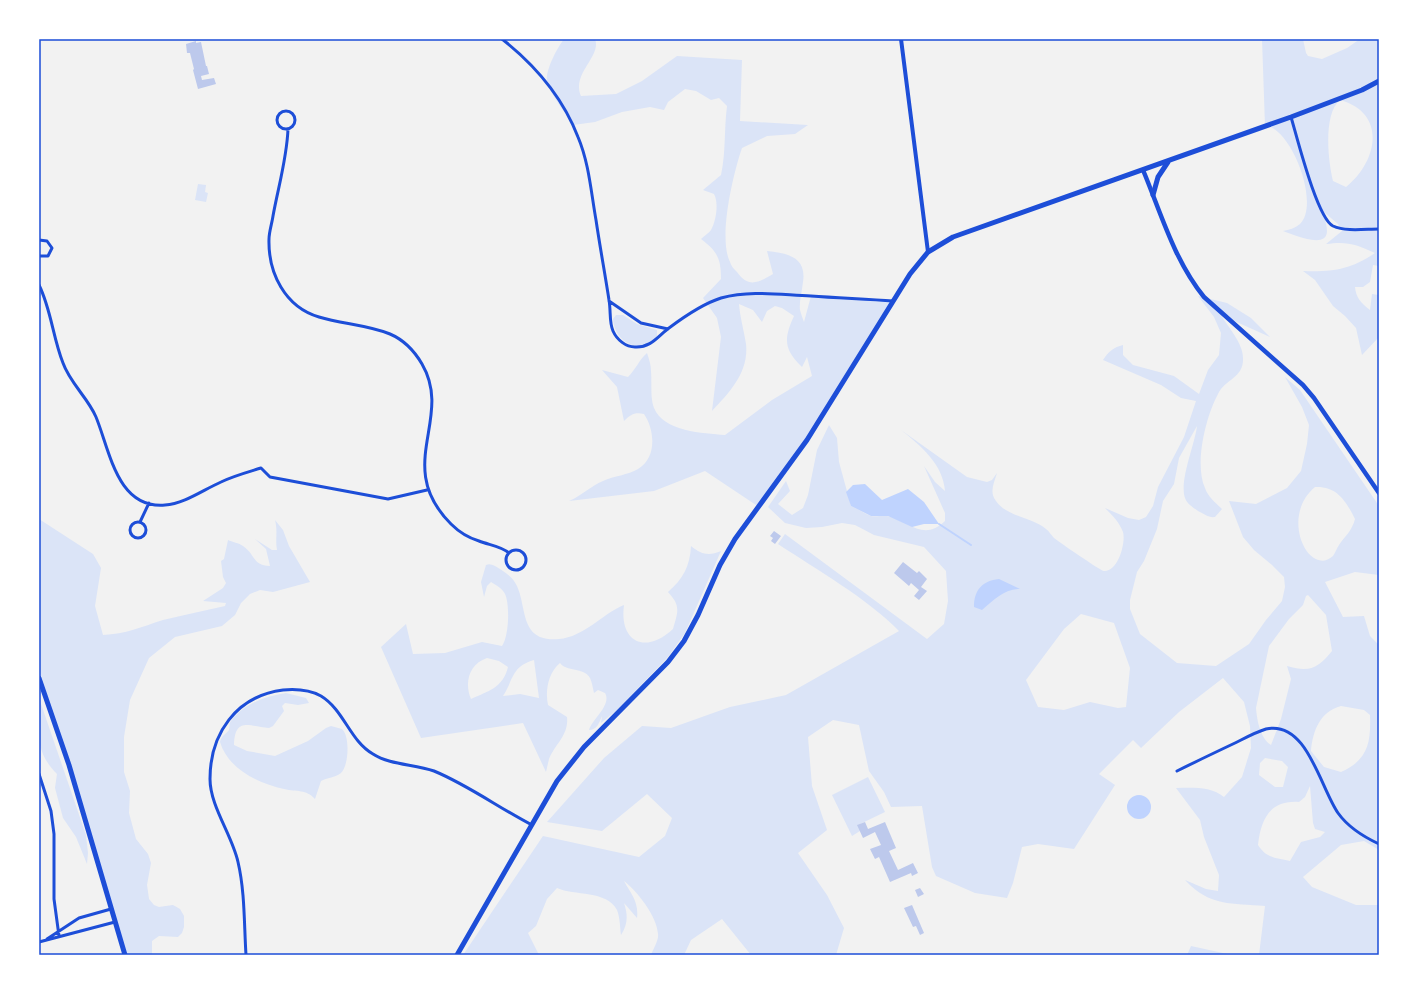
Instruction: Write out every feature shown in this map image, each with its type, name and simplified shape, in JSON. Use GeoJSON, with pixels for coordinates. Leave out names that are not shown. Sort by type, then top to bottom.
{"type":"FeatureCollection","features":[{"type":"Feature","properties":{"kind":"main road"},"geometry":{"type":"LineString","coordinates":[[457,955],[532,824],[574,758],[668,662],[684,641],[698,615],[720,565],[735,539],[807,440],[910,274],[928,252],[953,237],[1291,117],[1362,90],[1379,81]]}},
{"type":"Feature","properties":{"kind":"main road"},"geometry":{"type":"LineString","coordinates":[[1154,195],[1158,177],[1168,161]]}},
{"type":"Feature","properties":{"kind":"main road"},"geometry":{"type":"LineString","coordinates":[[1143,170],[1174,247],[1194,284],[1204,297],[1303,385],[1331,421],[1379,493]]}},
{"type":"Feature","properties":{"kind":"main road"},"geometry":{"type":"LineString","coordinates":[[39,678],[69,765],[114,922],[125,955]]}},
{"type":"Feature","properties":{"kind":"street"},"geometry":{"type":"LineString","coordinates":[[502,39],[530,63],[547,83],[571,120],[579,138],[589,178],[613,331],[616,337],[626,345],[642,347],[649,344],[705,304],[738,294],[774,294],[893,301]]}},
{"type":"Feature","properties":{"kind":"street"},"geometry":{"type":"LineString","coordinates":[[901,39],[928,252]]}},
{"type":"Feature","properties":{"kind":"street"},"geometry":{"type":"LineString","coordinates":[[288,129],[282,128],[277,122],[278,116],[284,111],[292,112],[296,117],[295,124],[288,129],[269,239],[272,272],[281,289],[291,300],[305,311],[318,317],[389,334],[401,340],[417,356],[429,378],[432,396],[424,455],[427,490],[442,514],[457,529],[476,540],[503,549],[509,553]]}},
{"type":"Feature","properties":{"kind":"street"},"geometry":{"type":"LineString","coordinates":[[1291,117],[1315,194],[1322,214],[1326,220],[1334,227],[1344,229],[1379,229]]}},
{"type":"Feature","properties":{"kind":"street"},"geometry":{"type":"LineString","coordinates":[[39,240],[48,241],[52,248],[48,256],[39,256]]}},
{"type":"Feature","properties":{"kind":"street"},"geometry":{"type":"LineString","coordinates":[[39,284],[48,306],[63,363],[96,417],[117,476],[124,487],[136,498],[149,503],[164,505],[176,503],[223,481],[261,468],[270,477],[388,499],[427,490]]}},
{"type":"Feature","properties":{"kind":"street"},"geometry":{"type":"LineString","coordinates":[[609,301],[642,323],[668,329]]}},
{"type":"Feature","properties":{"kind":"street"},"geometry":{"type":"LineString","coordinates":[[140,522],[149,503]]}},
{"type":"Feature","properties":{"kind":"street"},"geometry":{"type":"LineString","coordinates":[[135,522],[140,522],[145,525],[146,534],[142,538],[136,539],[130,534],[130,528],[135,522]]}},
{"type":"Feature","properties":{"kind":"street"},"geometry":{"type":"LineString","coordinates":[[515,550],[521,551],[525,556],[524,565],[516,570],[510,567],[507,562],[509,553],[515,550]]}},
{"type":"Feature","properties":{"kind":"street"},"geometry":{"type":"LineString","coordinates":[[246,955],[241,879],[238,861],[233,844],[213,799],[210,781],[210,761],[214,746],[226,722],[243,705],[261,695],[289,690],[310,692],[320,695],[331,703],[358,741],[373,755],[386,760],[415,765],[434,772],[532,824]]}},
{"type":"Feature","properties":{"kind":"street"},"geometry":{"type":"LineString","coordinates":[[1177,771],[1258,732],[1278,728],[1286,730],[1299,740],[1307,752],[1338,813],[1356,831],[1379,844]]}},
{"type":"Feature","properties":{"kind":"street"},"geometry":{"type":"LineString","coordinates":[[39,774],[51,811],[54,834],[54,899],[59,936]]}},
{"type":"Feature","properties":{"kind":"street"},"geometry":{"type":"LineString","coordinates":[[44,941],[79,918],[111,909]]}},
{"type":"Feature","properties":{"kind":"street"},"geometry":{"type":"LineString","coordinates":[[39,942],[114,922]]}},
{"type":"Feature","properties":{"kind":"shaded area"},"geometry":{"type":"Polygon","coordinates":[[[564,39],[595,39],[596,45],[594,52],[580,80],[579,88],[581,96],[616,94],[642,81],[677,56],[742,60],[740,121],[808,125],[795,134],[767,136],[742,148],[731,189],[726,222],[727,251],[730,263],[745,280],[749,282],[758,282],[773,274],[767,251],[782,253],[794,258],[802,267],[803,282],[800,312],[804,322],[811,296],[893,301],[807,440],[759,507],[705,471],[654,491],[569,501],[603,481],[638,469],[644,464],[651,451],[652,436],[648,421],[644,414],[633,414],[624,421],[617,387],[602,370],[628,377],[647,353],[651,366],[653,404],[659,416],[675,427],[685,430],[725,435],[772,400],[812,376],[807,357],[802,367],[791,355],[788,349],[788,331],[794,316],[782,308],[775,306],[767,311],[762,322],[753,310],[739,304],[746,344],[744,364],[737,381],[712,411],[721,337],[717,318],[703,298],[721,279],[721,272],[719,260],[714,251],[701,239],[711,230],[713,226],[717,207],[714,194],[703,190],[721,175],[724,158],[727,106],[719,98],[711,100],[696,91],[685,89],[668,102],[664,110],[650,107],[622,112],[595,122],[573,125],[554,97],[547,82],[550,66],[564,39]]]}},
{"type":"Feature","properties":{"kind":"shaded area"},"geometry":{"type":"Polygon","coordinates":[[[1262,39],[1303,39],[1308,56],[1322,59],[1347,48],[1360,39],[1379,39],[1379,81],[1265,126],[1262,39]]]}},
{"type":"Feature","properties":{"kind":"shaded area"},"geometry":{"type":"Polygon","coordinates":[[[1379,83],[1379,266],[1373,265],[1370,282],[1363,287],[1355,287],[1356,294],[1364,305],[1370,310],[1372,294],[1379,295],[1379,337],[1362,355],[1356,328],[1333,306],[1315,280],[1303,271],[1340,269],[1366,259],[1375,253],[1351,244],[1326,244],[1342,231],[1338,224],[1325,213],[1327,231],[1325,237],[1321,239],[1308,239],[1283,231],[1292,229],[1300,224],[1305,214],[1307,201],[1305,186],[1301,170],[1286,141],[1277,131],[1268,126],[1379,83]],[[1340,100],[1331,116],[1329,127],[1328,138],[1333,181],[1346,187],[1357,176],[1365,164],[1371,151],[1373,139],[1371,126],[1365,115],[1355,106],[1340,100]]]}},
{"type":"Feature","properties":{"kind":"shaded area"},"geometry":{"type":"Polygon","coordinates":[[[198,184],[206,185],[205,192],[208,193],[206,202],[195,200],[198,184]]]}},
{"type":"Feature","properties":{"kind":"shaded area"},"geometry":{"type":"Polygon","coordinates":[[[1198,296],[1227,303],[1251,318],[1270,337],[1221,315],[1235,335],[1241,347],[1243,358],[1240,370],[1221,389],[1214,403],[1209,415],[1201,454],[1202,478],[1205,488],[1212,499],[1222,509],[1215,517],[1209,516],[1198,511],[1187,502],[1185,498],[1184,482],[1197,426],[1179,458],[1174,484],[1163,501],[1157,529],[1144,561],[1137,572],[1130,600],[1130,609],[1140,634],[1177,663],[1216,666],[1249,644],[1282,601],[1285,587],[1284,577],[1254,550],[1243,537],[1229,501],[1256,504],[1287,488],[1301,471],[1307,444],[1309,425],[1302,407],[1285,377],[1300,390],[1379,506],[1379,575],[1355,572],[1325,582],[1343,617],[1364,616],[1370,636],[1379,645],[1379,850],[1364,841],[1341,845],[1303,877],[1312,887],[1356,905],[1379,905],[1379,955],[1259,955],[1265,906],[1222,902],[1203,895],[1185,880],[1206,889],[1218,891],[1219,875],[1204,837],[1200,820],[1176,788],[1207,789],[1219,793],[1224,797],[1242,777],[1251,748],[1250,726],[1244,702],[1223,678],[1179,712],[1141,748],[1133,740],[1099,774],[1115,785],[1074,849],[1038,844],[1022,847],[1013,883],[1007,898],[975,893],[936,876],[932,867],[922,806],[891,807],[884,792],[869,771],[859,725],[833,720],[808,737],[812,786],[827,830],[798,853],[827,895],[844,928],[836,955],[751,955],[722,919],[691,940],[684,955],[651,955],[657,942],[657,927],[646,904],[624,881],[636,903],[637,918],[624,903],[627,919],[621,935],[617,910],[606,899],[590,894],[557,888],[547,899],[536,926],[528,933],[539,955],[463,955],[543,836],[639,857],[665,836],[672,818],[647,794],[602,831],[547,822],[604,758],[642,726],[671,728],[730,707],[786,695],[899,631],[857,596],[778,544],[785,534],[927,639],[944,624],[948,601],[946,571],[924,547],[874,535],[855,525],[842,523],[822,527],[806,528],[785,523],[768,507],[786,481],[790,491],[778,504],[792,515],[803,508],[808,495],[817,450],[829,425],[837,438],[839,462],[851,506],[864,513],[871,516],[887,516],[923,530],[930,530],[945,521],[945,513],[924,466],[935,482],[945,491],[940,472],[930,456],[901,430],[967,477],[987,482],[992,480],[997,473],[992,491],[994,498],[1001,506],[1013,514],[1040,525],[1054,538],[1101,570],[1109,570],[1117,562],[1120,556],[1124,537],[1120,525],[1105,508],[1128,518],[1139,520],[1146,517],[1153,506],[1158,487],[1184,437],[1196,401],[1181,398],[1161,385],[1103,360],[1112,350],[1123,345],[1123,355],[1133,365],[1174,376],[1199,394],[1208,370],[1219,355],[1221,333],[1214,317],[1198,296]],[[1315,487],[1304,499],[1299,514],[1299,528],[1302,541],[1307,552],[1315,559],[1324,561],[1333,556],[1350,530],[1355,519],[1348,506],[1340,496],[1329,489],[1315,487]],[[1308,595],[1306,596],[1303,605],[1289,619],[1269,646],[1256,708],[1258,723],[1264,738],[1271,745],[1281,719],[1291,679],[1287,666],[1302,669],[1313,668],[1322,662],[1332,651],[1326,615],[1308,595]],[[1081,614],[1064,629],[1026,680],[1038,707],[1064,710],[1090,702],[1118,708],[1126,707],[1130,668],[1114,623],[1081,614]],[[1341,706],[1323,717],[1319,723],[1312,743],[1311,751],[1324,767],[1341,772],[1357,762],[1366,750],[1370,734],[1370,715],[1364,710],[1341,706]],[[1265,758],[1260,763],[1259,775],[1275,787],[1283,787],[1288,767],[1282,761],[1265,758]],[[1310,786],[1305,797],[1299,802],[1281,804],[1269,813],[1265,819],[1259,836],[1258,845],[1264,853],[1276,858],[1290,861],[1301,842],[1320,837],[1325,832],[1315,829],[1313,823],[1310,786]]]}},
{"type":"Feature","properties":{"kind":"shaded area"},"geometry":{"type":"Polygon","coordinates":[[[616,315],[623,315],[637,324],[657,330],[657,337],[643,345],[636,346],[629,344],[618,334],[613,319],[616,315]]]}},
{"type":"Feature","properties":{"kind":"shaded area"},"geometry":{"type":"Polygon","coordinates":[[[39,519],[93,554],[101,568],[95,606],[103,635],[126,632],[163,620],[225,606],[226,603],[203,601],[223,588],[226,583],[223,577],[221,561],[224,559],[228,540],[240,544],[247,549],[260,564],[270,566],[266,549],[255,539],[272,550],[277,550],[275,520],[283,530],[289,546],[310,582],[273,592],[260,590],[250,594],[241,603],[235,615],[222,626],[175,637],[149,658],[130,700],[124,737],[124,772],[130,791],[129,813],[136,839],[148,854],[151,863],[147,885],[149,899],[154,905],[159,907],[173,905],[180,909],[184,916],[184,927],[182,933],[178,937],[159,936],[152,941],[152,955],[125,955],[69,765],[39,678],[39,519]]]}},
{"type":"Feature","properties":{"kind":"shaded area"},"geometry":{"type":"Polygon","coordinates":[[[691,546],[706,554],[713,554],[721,551],[685,633],[668,657],[617,710],[601,723],[602,716],[599,724],[594,729],[589,730],[604,707],[606,702],[605,693],[598,690],[594,693],[590,678],[584,672],[566,668],[560,663],[556,667],[548,682],[547,700],[548,705],[567,717],[567,723],[564,734],[549,759],[546,772],[523,723],[421,738],[381,647],[406,624],[413,654],[445,653],[482,642],[502,646],[507,628],[507,599],[503,590],[491,582],[487,586],[484,597],[481,582],[486,565],[490,564],[495,566],[513,579],[521,599],[526,619],[530,628],[536,635],[545,639],[559,639],[577,634],[624,605],[624,618],[626,628],[630,636],[636,641],[644,643],[663,637],[673,629],[677,613],[677,605],[668,592],[685,572],[691,546]],[[487,658],[472,669],[468,681],[471,699],[494,688],[506,674],[508,667],[499,661],[487,658]],[[534,660],[521,666],[517,670],[503,696],[520,694],[539,698],[534,660]]]}},
{"type":"Feature","properties":{"kind":"shaded area"},"geometry":{"type":"Polygon","coordinates":[[[286,693],[306,698],[309,703],[298,705],[285,703],[282,706],[284,711],[273,726],[269,728],[249,725],[240,727],[235,736],[234,745],[247,751],[275,756],[308,741],[326,728],[331,726],[342,729],[345,733],[348,751],[346,764],[341,773],[321,781],[315,799],[305,792],[274,787],[246,774],[230,760],[224,752],[220,742],[222,737],[229,730],[230,722],[248,705],[271,696],[286,693]]]}},
{"type":"Feature","properties":{"kind":"shaded area"},"geometry":{"type":"Polygon","coordinates":[[[39,698],[86,835],[88,853],[87,864],[76,837],[63,818],[55,788],[57,774],[49,765],[41,748],[38,729],[39,698]]]}},
{"type":"Feature","properties":{"kind":"shaded area"},"geometry":{"type":"Polygon","coordinates":[[[868,777],[885,812],[858,825],[860,831],[852,836],[832,795],[868,777]]]}},
{"type":"Feature","properties":{"kind":"shaded area"},"geometry":{"type":"Polygon","coordinates":[[[1191,946],[1232,955],[1187,955],[1191,946]]]}},
{"type":"Feature","properties":{"kind":"water"},"geometry":{"type":"Polygon","coordinates":[[[865,484],[882,500],[908,489],[924,502],[939,524],[924,524],[912,527],[888,516],[871,516],[851,506],[846,492],[853,485],[865,484]]]}},
{"type":"Feature","properties":{"kind":"water"},"geometry":{"type":"Polygon","coordinates":[[[999,579],[1020,589],[1014,589],[1004,593],[982,610],[974,607],[977,591],[980,587],[988,582],[999,579]]]}},
{"type":"Feature","properties":{"kind":"water"},"geometry":{"type":"Polygon","coordinates":[[[1139,795],[1147,799],[1151,807],[1147,815],[1139,819],[1131,815],[1127,807],[1131,799],[1139,795]]]}},
{"type":"Feature","properties":{"kind":"building"},"geometry":{"type":"Polygon","coordinates":[[[196,41],[196,43],[201,42],[209,74],[201,76],[202,80],[214,78],[216,84],[198,89],[190,53],[187,53],[186,44],[196,41]]]}},
{"type":"Feature","properties":{"kind":"building"},"geometry":{"type":"Polygon","coordinates":[[[774,531],[781,536],[775,544],[771,541],[773,538],[770,536],[774,531]]]}},
{"type":"Feature","properties":{"kind":"building"},"geometry":{"type":"Polygon","coordinates":[[[903,562],[917,573],[919,571],[927,579],[921,587],[927,591],[919,600],[914,596],[919,590],[911,583],[909,586],[894,573],[903,562]]]}},
{"type":"Feature","properties":{"kind":"building"},"geometry":{"type":"Polygon","coordinates":[[[865,822],[868,829],[885,822],[896,848],[889,851],[898,870],[913,863],[918,873],[912,876],[911,873],[890,882],[879,857],[875,859],[870,849],[881,845],[875,832],[863,838],[857,825],[865,822]]]}},
{"type":"Feature","properties":{"kind":"building"},"geometry":{"type":"Polygon","coordinates":[[[920,888],[924,894],[918,897],[915,890],[920,888]]]}},
{"type":"Feature","properties":{"kind":"building"},"geometry":{"type":"Polygon","coordinates":[[[912,905],[924,933],[920,935],[916,926],[913,927],[904,908],[912,905]]]}},
{"type":"Feature","properties":{"kind":"waterway"},"geometry":{"type":"LineString","coordinates":[[939,524],[971,545]]}}]}
